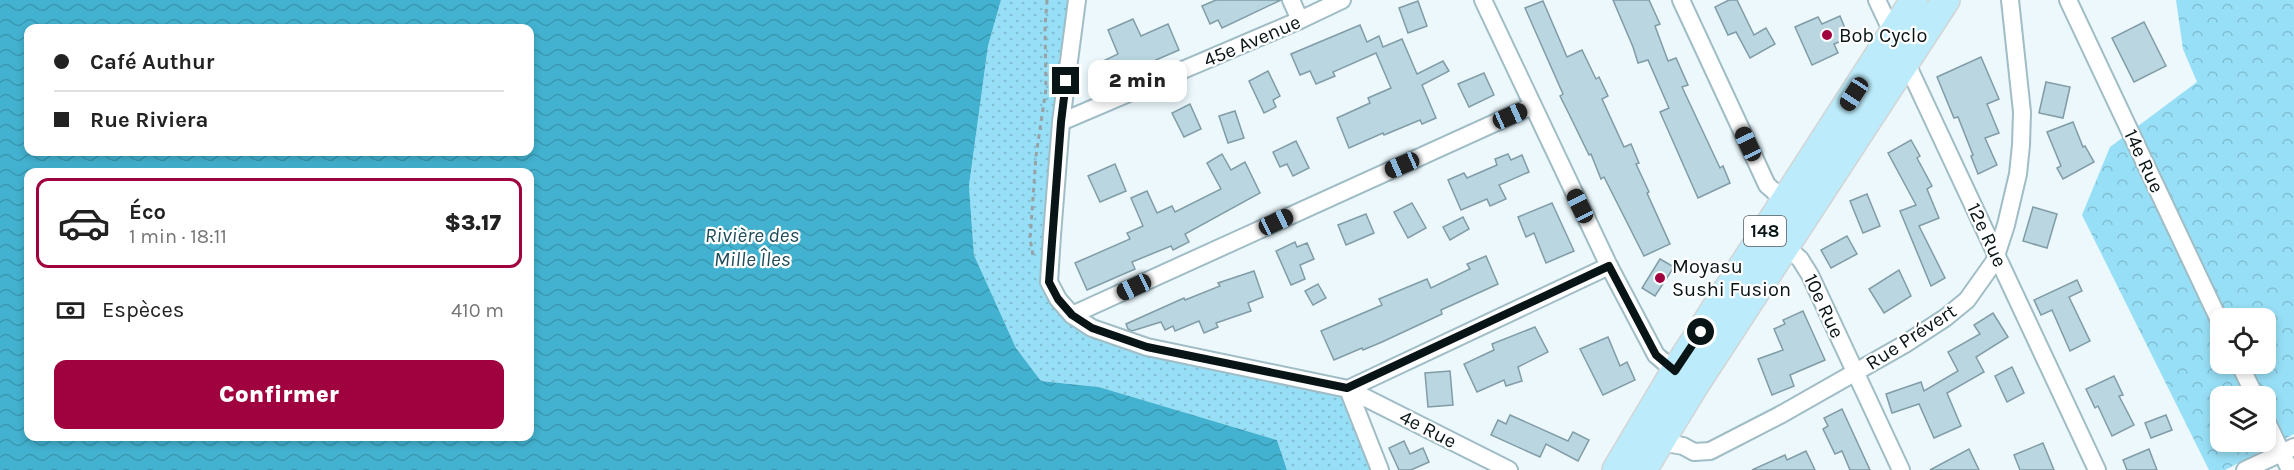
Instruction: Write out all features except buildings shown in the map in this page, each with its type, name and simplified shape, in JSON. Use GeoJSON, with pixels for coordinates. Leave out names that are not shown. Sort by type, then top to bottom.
{"type":"FeatureCollection","features":[{"type":"Feature","properties":{"kind":"main road","name":"148"},"geometry":{"type":"LineString","coordinates":[[1643,470],[1650,436],[1675,371],[1914,0]]}},
{"type":"Feature","properties":{"kind":"main road","name":"148"},"geometry":{"type":"LineString","coordinates":[[1616,470],[1650,436],[1785,246],[1946,0]]}},
{"type":"Feature","properties":{"kind":"street"},"geometry":{"type":"LineString","coordinates":[[1077,0],[1061,122],[1049,282],[1058,299],[1072,315],[1532,106]]}},
{"type":"Feature","properties":{"kind":"street"},"geometry":{"type":"LineString","coordinates":[[1291,0],[1300,20]]}},
{"type":"Feature","properties":{"kind":"street","name":"45e Avenue"},"geometry":{"type":"LineString","coordinates":[[1061,122],[1342,0]]}},
{"type":"Feature","properties":{"kind":"street"},"geometry":{"type":"LineString","coordinates":[[1483,0],[1609,266],[1656,355],[1675,371]]}},
{"type":"Feature","properties":{"kind":"street"},"geometry":{"type":"LineString","coordinates":[[1681,0],[1767,185],[1785,201]]}},
{"type":"Feature","properties":{"kind":"street","name":"12e Rue"},"geometry":{"type":"LineString","coordinates":[[1877,0],[2097,470]]}},
{"type":"Feature","properties":{"kind":"street","name":"Rue Prévert"},"geometry":{"type":"LineString","coordinates":[[1650,436],[1699,453],[1710,451],[1927,331],[1956,310],[1985,277],[1996,256],[2015,190],[2021,145],[2022,112],[2010,0]]}},
{"type":"Feature","properties":{"kind":"street","name":"14e Rue"},"geometry":{"type":"LineString","coordinates":[[2068,0],[2213,308]]}},
{"type":"Feature","properties":{"kind":"street","name":"10e Rue"},"geometry":{"type":"LineString","coordinates":[[1785,246],[1800,259],[1810,275],[1901,470]]}},
{"type":"Feature","properties":{"kind":"street"},"geometry":{"type":"LineString","coordinates":[[1380,470],[1347,388],[1609,266]]}},
{"type":"Feature","properties":{"kind":"street","name":"4e Rue"},"geometry":{"type":"LineString","coordinates":[[1072,315],[1092,328],[1147,347],[1347,388],[1509,470]]}},
{"type":"Feature","properties":{"kind":"street"},"geometry":{"type":"LineString","coordinates":[[2276,433],[2288,450],[2290,470]]}},
{"type":"Feature","properties":{"kind":"street"},"geometry":{"type":"LineString","coordinates":[[2245,470],[2288,450]]}},
{"type":"Feature","properties":{"kind":"path"},"geometry":{"type":"LineString","coordinates":[[1047,0],[1046,89],[1036,156],[1030,239],[1034,257],[1049,282]]}},
{"type":"Feature","properties":{"kind":"green space"},"geometry":{"type":"Polygon","coordinates":[[[1001,0],[1076,0],[1048,282],[1092,328],[1348,389],[1377,470],[1287,470],[1277,440],[1099,387],[1041,381],[1016,348],[974,255],[969,186],[988,46],[1001,0]]]}},
{"type":"Feature","properties":{"kind":"green space"},"geometry":{"type":"Polygon","coordinates":[[[2176,0],[2294,0],[2294,434],[2276,443],[2276,386],[2210,386],[2210,452],[2260,452],[2225,470],[2209,470],[2082,215],[2110,147],[2197,82],[2183,49],[2176,0]]]}},
{"type":"Feature","properties":{"kind":"water","name":"Rivière des Mille Îles"},"geometry":{"type":"Polygon","coordinates":[[[0,0],[1001,0],[988,46],[969,186],[974,255],[1016,348],[1041,381],[1099,387],[1277,440],[1287,470],[0,470],[0,0]]]}},
{"type":"Feature","properties":{"kind":"place","name":"Bob Cyclo"},"geometry":{"type":"Point","coordinates":[1827,35]}},
{"type":"Feature","properties":{"kind":"place","name":"Moyasu Sushi Fusion"},"geometry":{"type":"Point","coordinates":[1660,278]}},
{"type":"Feature","properties":{"kind":"route"},"geometry":{"type":"LineString","coordinates":[[1066,81],[1049,282],[1058,299],[1072,315],[1092,328],[1147,347],[1347,388],[1609,266],[1656,355],[1675,371],[1701,332]]}}]}
